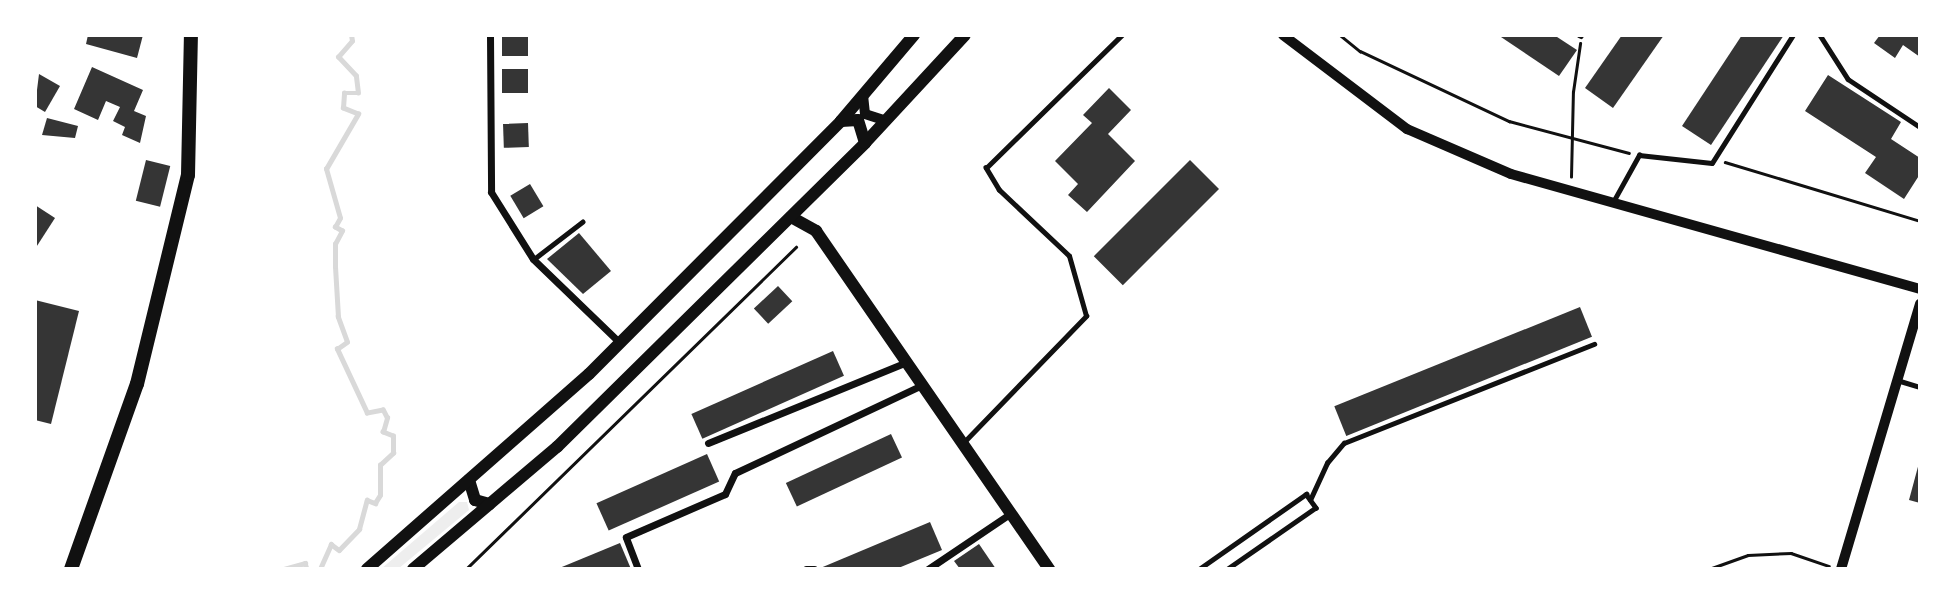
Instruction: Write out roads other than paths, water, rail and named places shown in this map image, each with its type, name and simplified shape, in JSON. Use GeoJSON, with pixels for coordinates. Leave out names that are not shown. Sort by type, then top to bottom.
{"type":"FeatureCollection","features":[{"type":"Feature","properties":{"kind":"main road"},"geometry":{"type":"LineString","coordinates":[[71,569],[137,384],[188,175],[191,35]]}},
{"type":"Feature","properties":{"kind":"main road"},"geometry":{"type":"LineString","coordinates":[[367,569],[620,343],[841,121],[914,35]]}},
{"type":"Feature","properties":{"kind":"main road"},"geometry":{"type":"LineString","coordinates":[[413,569],[556,447],[865,143],[965,35]]}},
{"type":"Feature","properties":{"kind":"main road"},"geometry":{"type":"LineString","coordinates":[[841,121],[858,120],[865,143]]}},
{"type":"Feature","properties":{"kind":"main road"},"geometry":{"type":"LineString","coordinates":[[791,217],[816,231],[1049,569]]}},
{"type":"Feature","properties":{"kind":"main road"},"geometry":{"type":"LineString","coordinates":[[469,480],[475,500],[489,504]]}},
{"type":"Feature","properties":{"kind":"street"},"geometry":{"type":"LineString","coordinates":[[490,35],[491,192],[533,259],[620,343]]}},
{"type":"Feature","properties":{"kind":"street"},"geometry":{"type":"LineString","coordinates":[[1283,35],[1407,129],[1511,174],[1920,289]]}},
{"type":"Feature","properties":{"kind":"street"},"geometry":{"type":"LineString","coordinates":[[863,95],[865,114],[886,121]]}},
{"type":"Feature","properties":{"kind":"street"},"geometry":{"type":"LineString","coordinates":[[1841,569],[1920,304]]}},
{"type":"Feature","properties":{"kind":"street"},"geometry":{"type":"LineString","coordinates":[[708,443],[906,362]]}},
{"type":"Feature","properties":{"kind":"street"},"geometry":{"type":"LineString","coordinates":[[638,569],[626,537],[725,494],[735,473],[922,385]]}},
{"type":"Feature","properties":{"kind":"street"},"geometry":{"type":"LineString","coordinates":[[934,568],[1012,513]]}},
{"type":"Feature","properties":{"kind":"street"},"geometry":{"type":"LineString","coordinates":[[806,569],[814,569]]}},
{"type":"Feature","properties":{"kind":"lane"},"geometry":{"type":"LineString","coordinates":[[963,443],[1086,316],[1069,256],[999,190],[986,168],[1122,35]]}},
{"type":"Feature","properties":{"kind":"lane"},"geometry":{"type":"LineString","coordinates":[[1613,203],[1639,155],[1712,163],[1793,35]]}},
{"type":"Feature","properties":{"kind":"lane"},"geometry":{"type":"LineString","coordinates":[[1820,35],[1848,79],[1920,127]]}},
{"type":"Feature","properties":{"kind":"lane"},"geometry":{"type":"LineString","coordinates":[[533,259],[582,222]]}},
{"type":"Feature","properties":{"kind":"lane"},"geometry":{"type":"LineString","coordinates":[[1311,500],[1327,463],[1344,443],[1594,344]]}},
{"type":"Feature","properties":{"kind":"lane"},"geometry":{"type":"LineString","coordinates":[[1897,380],[1920,387]]}},
{"type":"Feature","properties":{"kind":"lane"},"geometry":{"type":"LineString","coordinates":[[1199,569],[1306,494],[1316,508],[1228,569]]}},
{"type":"Feature","properties":{"kind":"waterway"},"geometry":{"type":"LineString","coordinates":[[320,569],[331,544],[339,550],[359,529],[367,500],[375,503],[380,495],[380,465],[393,453],[393,436],[383,432],[387,418],[383,410],[367,413],[337,349],[347,342],[338,317],[335,266],[335,244],[342,231],[335,227],[340,218],[326,169],[358,114],[343,108],[344,93],[358,93],[356,76],[338,57],[352,41],[351,35]]}},
{"type":"Feature","properties":{"kind":"waterway"},"geometry":{"type":"LineString","coordinates":[[284,569],[305,563],[307,569]]}}]}
